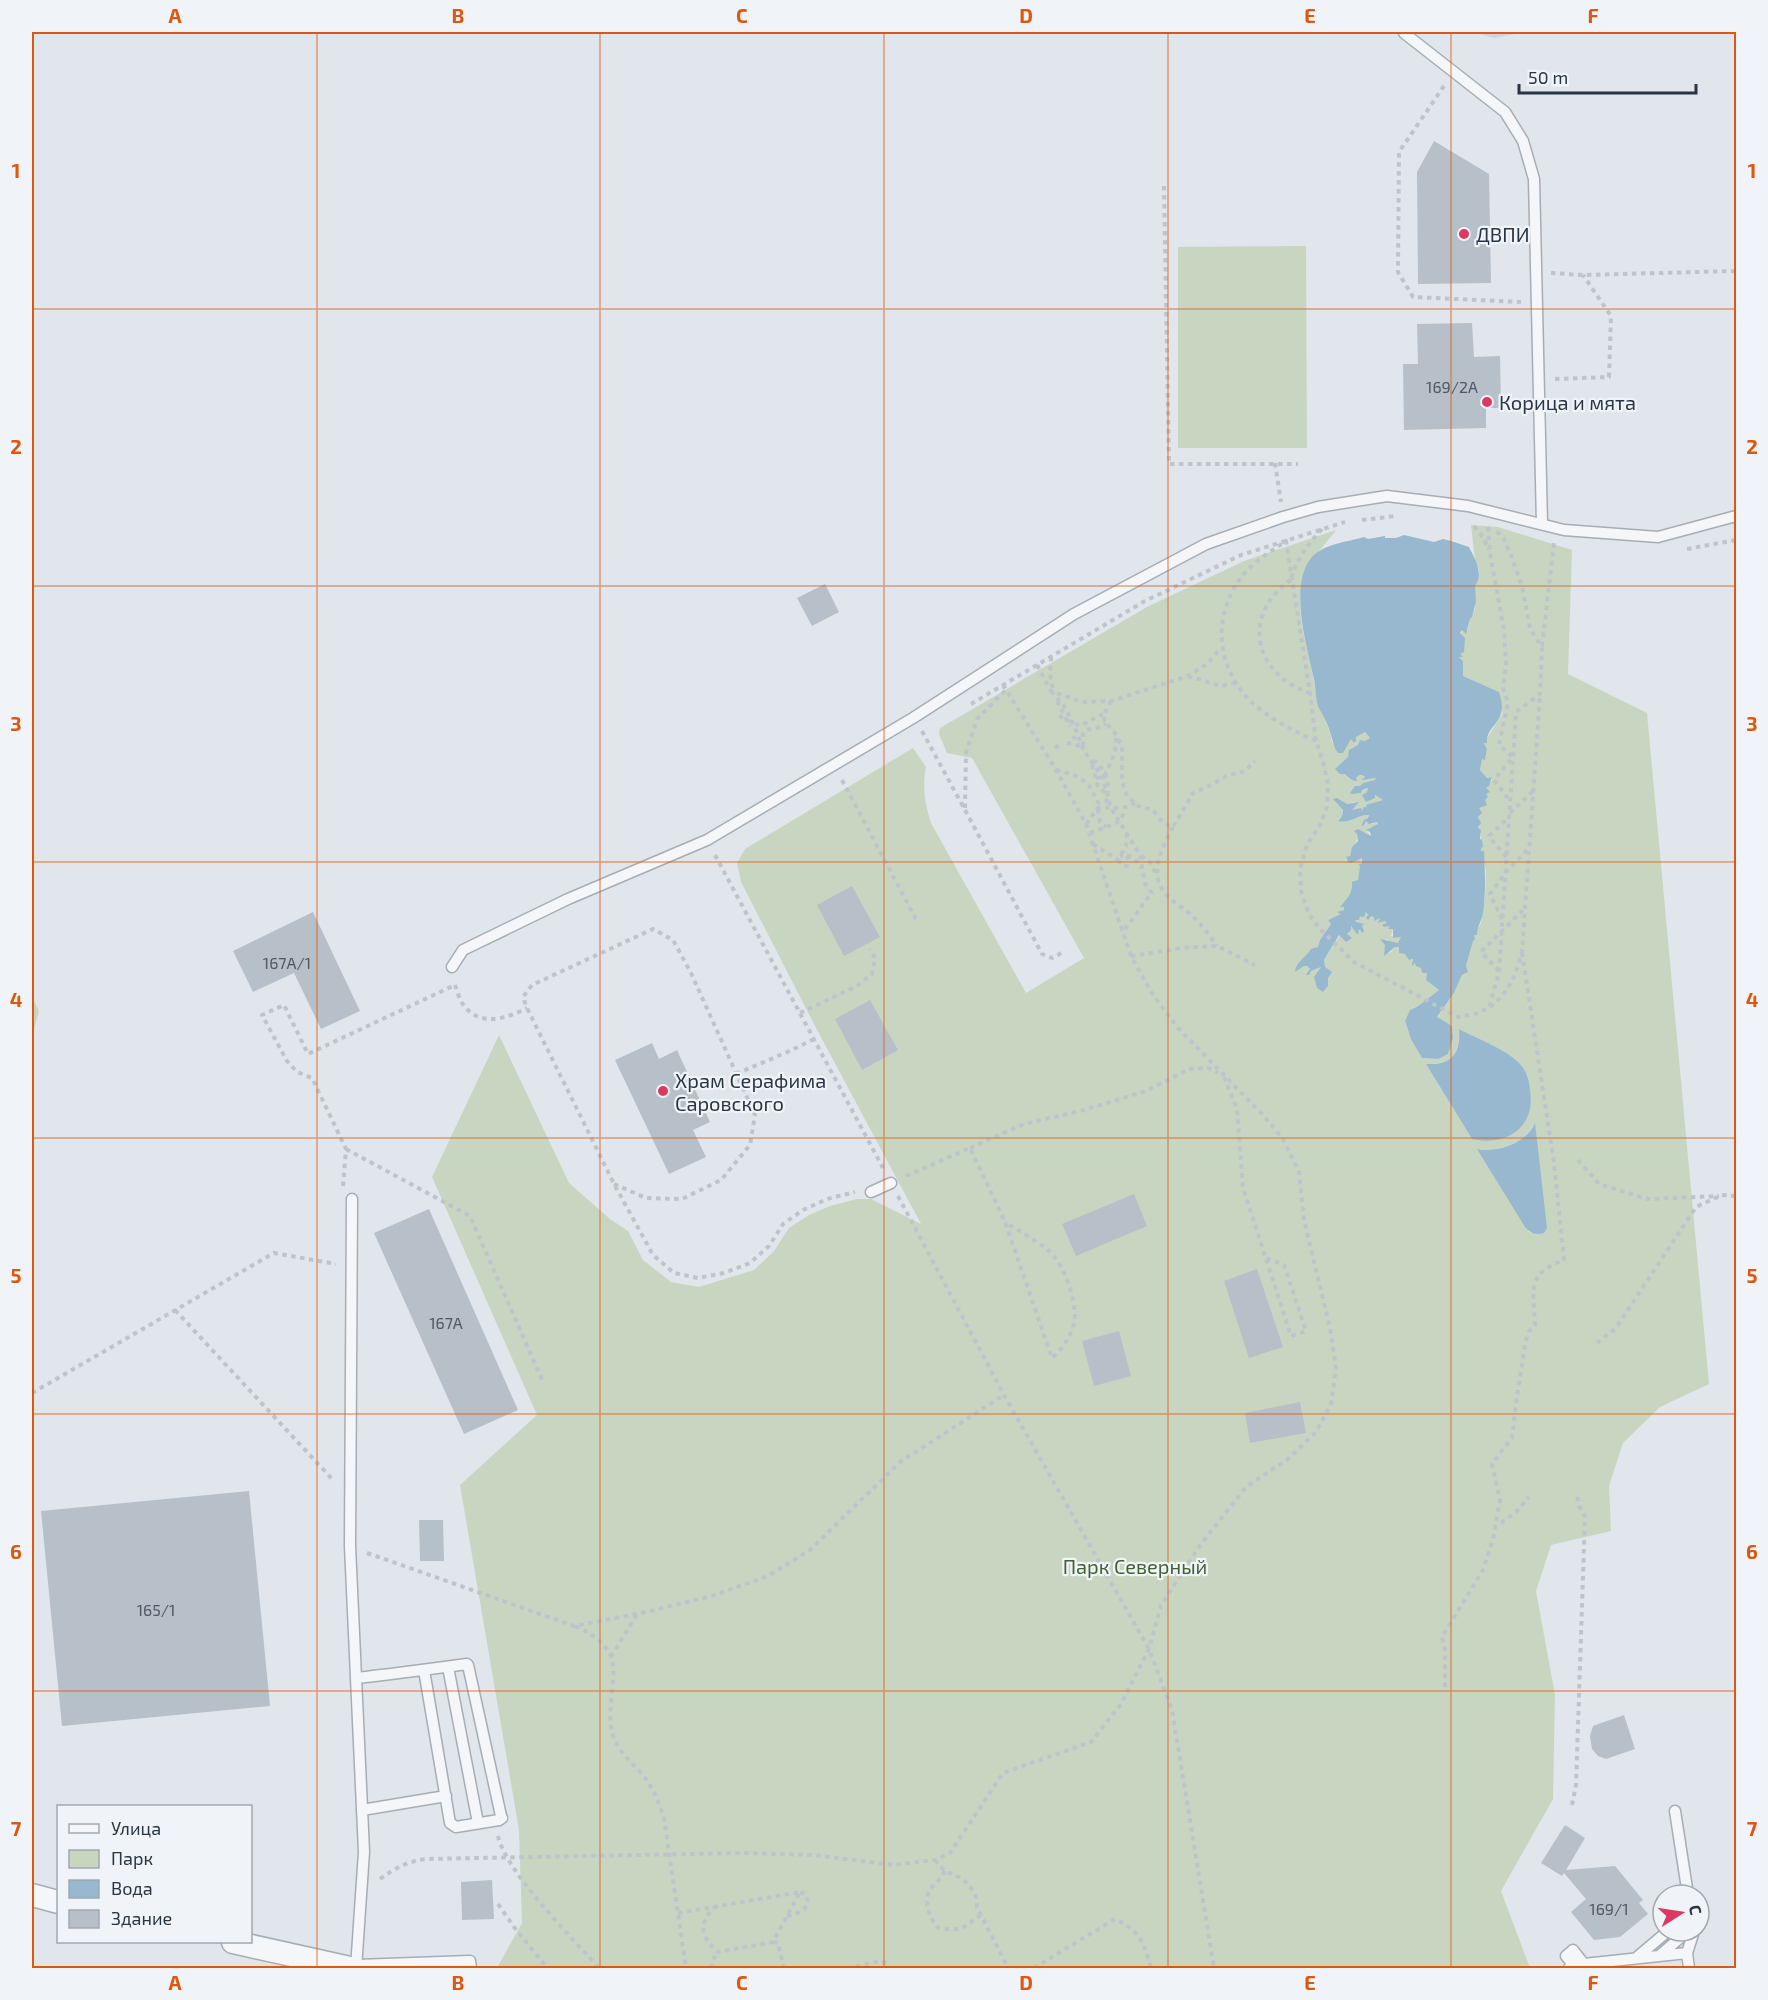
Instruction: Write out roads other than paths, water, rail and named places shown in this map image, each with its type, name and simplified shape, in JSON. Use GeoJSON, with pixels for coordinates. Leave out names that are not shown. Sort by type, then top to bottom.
{"type":"FeatureCollection","features":[{"type":"Feature","properties":{"kind":"street"},"geometry":{"type":"LineString","coordinates":[[32,1895],[57,1902]]}},
{"type":"Feature","properties":{"kind":"street"},"geometry":{"type":"LineString","coordinates":[[242,1943],[354,1967]]}},
{"type":"Feature","properties":{"kind":"lane"},"geometry":{"type":"LineString","coordinates":[[1404,33],[1505,112],[1523,141],[1534,179],[1542,524]]}},
{"type":"Feature","properties":{"kind":"lane"},"geometry":{"type":"LineString","coordinates":[[452,967],[463,950],[568,899],[707,840],[913,718],[1074,614],[1206,544],[1318,507],[1387,496],[1468,506],[1564,530],[1658,537],[1737,516]]}},
{"type":"Feature","properties":{"kind":"lane"},"geometry":{"type":"LineString","coordinates":[[871,1192],[891,1183]]}},
{"type":"Feature","properties":{"kind":"lane"},"geometry":{"type":"LineString","coordinates":[[352,1199],[350,1546],[364,1852],[354,1967],[426,1962],[445,1966],[470,1961],[471,1968]]}},
{"type":"Feature","properties":{"kind":"lane"},"geometry":{"type":"LineString","coordinates":[[356,1678],[466,1664],[502,1818],[495,1821],[453,1826],[450,1823],[424,1670]]}},
{"type":"Feature","properties":{"kind":"lane"},"geometry":{"type":"LineString","coordinates":[[448,1667],[478,1823]]}},
{"type":"Feature","properties":{"kind":"lane"},"geometry":{"type":"LineString","coordinates":[[362,1810],[446,1796]]}},
{"type":"Feature","properties":{"kind":"lane"},"geometry":{"type":"LineString","coordinates":[[1675,1811],[1686,1883]]}},
{"type":"Feature","properties":{"kind":"lane"},"geometry":{"type":"LineString","coordinates":[[1635,1958],[1653,1943]]}},
{"type":"Feature","properties":{"kind":"lane"},"geometry":{"type":"LineString","coordinates":[[1659,1956],[1674,1943]]}},
{"type":"Feature","properties":{"kind":"lane"},"geometry":{"type":"LineString","coordinates":[[1688,1943],[1685,1950],[1689,1968]]}},
{"type":"Feature","properties":{"kind":"lane"},"geometry":{"type":"LineString","coordinates":[[1576,1966],[1659,1956],[1685,1950]]}},
{"type":"Feature","properties":{"kind":"water"},"geometry":{"type":"Polygon","coordinates":[[[1404,535],[1434,542],[1443,539],[1469,547],[1478,566],[1479,577],[1475,586],[1476,601],[1472,617],[1466,634],[1462,630],[1460,633],[1465,638],[1464,652],[1460,654],[1463,657],[1459,657],[1463,661],[1463,676],[1499,692],[1502,703],[1500,717],[1490,731],[1487,743],[1484,743],[1487,749],[1480,770],[1487,778],[1492,777],[1486,788],[1490,792],[1486,794],[1487,805],[1479,808],[1482,813],[1478,817],[1481,823],[1478,827],[1481,830],[1480,839],[1483,847],[1481,851],[1484,851],[1483,913],[1477,935],[1474,935],[1475,940],[1466,966],[1468,972],[1462,975],[1454,993],[1437,1017],[1452,1026],[1453,1038],[1448,1054],[1438,1059],[1422,1058],[1411,1039],[1405,1021],[1410,1010],[1439,990],[1426,980],[1427,973],[1422,973],[1421,968],[1415,963],[1412,966],[1413,959],[1409,960],[1405,954],[1399,953],[1399,947],[1395,947],[1384,956],[1385,945],[1380,939],[1398,943],[1401,937],[1393,938],[1393,929],[1388,929],[1390,926],[1383,927],[1383,924],[1387,923],[1385,921],[1378,923],[1380,918],[1374,921],[1374,917],[1371,916],[1368,920],[1366,917],[1369,915],[1365,912],[1365,916],[1360,916],[1359,920],[1355,920],[1365,924],[1362,925],[1364,931],[1362,933],[1360,929],[1357,934],[1351,926],[1347,934],[1352,938],[1346,942],[1339,935],[1324,960],[1325,967],[1332,972],[1328,978],[1328,986],[1323,992],[1317,988],[1314,977],[1321,967],[1311,971],[1309,975],[1306,975],[1310,969],[1307,966],[1295,972],[1297,965],[1311,949],[1318,947],[1331,924],[1328,920],[1341,914],[1337,912],[1344,910],[1344,907],[1340,907],[1350,893],[1352,882],[1358,880],[1360,866],[1358,865],[1362,863],[1362,858],[1351,863],[1346,857],[1350,856],[1352,847],[1358,841],[1354,831],[1358,829],[1371,836],[1366,830],[1378,824],[1377,822],[1369,824],[1366,821],[1361,826],[1369,815],[1343,822],[1338,821],[1343,810],[1333,799],[1337,798],[1347,804],[1359,802],[1352,810],[1361,808],[1362,811],[1364,807],[1367,807],[1366,805],[1383,800],[1375,795],[1375,798],[1366,802],[1362,795],[1367,792],[1368,788],[1362,790],[1361,793],[1350,793],[1355,786],[1376,778],[1361,780],[1365,777],[1359,775],[1355,781],[1335,769],[1348,757],[1349,750],[1358,745],[1360,740],[1365,741],[1370,738],[1365,732],[1356,737],[1354,743],[1351,739],[1343,753],[1338,753],[1335,748],[1328,725],[1317,703],[1315,682],[1301,616],[1301,583],[1312,557],[1323,549],[1364,537],[1368,539],[1385,536],[1385,538],[1396,538],[1404,535]]]}},
{"type":"Feature","properties":{"kind":"water"},"geometry":{"type":"Polygon","coordinates":[[[1459,1029],[1507,1054],[1520,1064],[1526,1073],[1531,1103],[1528,1114],[1524,1124],[1507,1137],[1485,1141],[1472,1139],[1426,1064],[1442,1062],[1453,1056],[1458,1045],[1459,1029]]]}},
{"type":"Feature","properties":{"kind":"water"},"geometry":{"type":"Polygon","coordinates":[[[1535,1123],[1547,1228],[1544,1233],[1538,1234],[1532,1233],[1525,1227],[1477,1149],[1503,1148],[1511,1145],[1525,1136],[1535,1123]]]}},
{"type":"Feature","properties":{"kind":"place","name":"ДВПИ"},"geometry":{"type":"Point","coordinates":[1464,234]}},
{"type":"Feature","properties":{"kind":"place","name":"Корица и мята"},"geometry":{"type":"Point","coordinates":[1487,402]}},
{"type":"Feature","properties":{"kind":"place","name":"Храм Серафима Саровского"},"geometry":{"type":"Point","coordinates":[663,1091]}},
{"type":"Feature","properties":{"kind":"park label","name":"Парк Северный"},"geometry":{"type":"Point","coordinates":[1135,1566]}}]}
